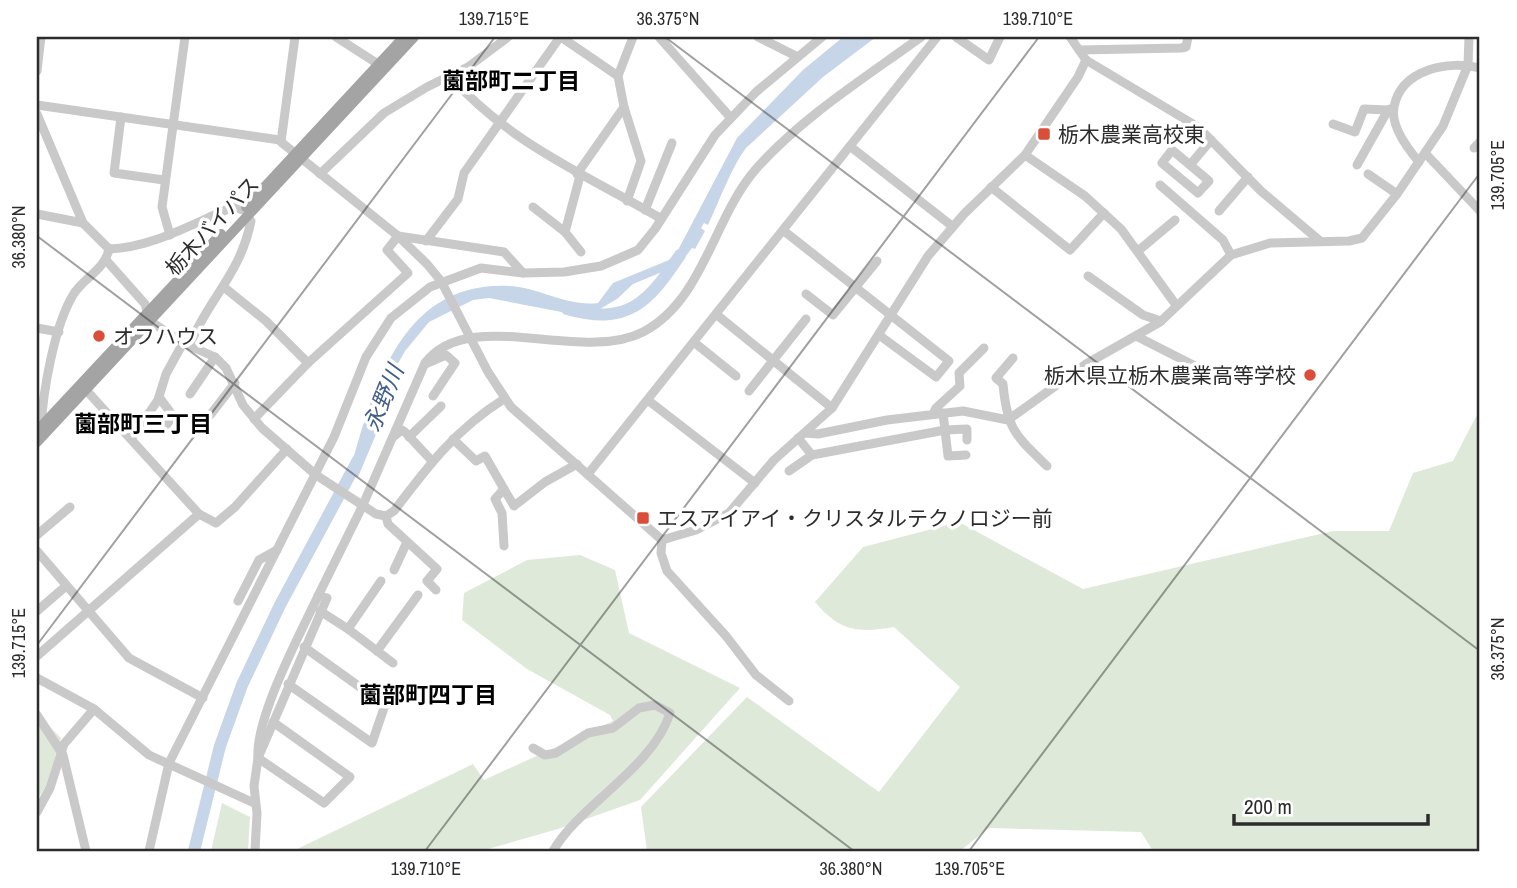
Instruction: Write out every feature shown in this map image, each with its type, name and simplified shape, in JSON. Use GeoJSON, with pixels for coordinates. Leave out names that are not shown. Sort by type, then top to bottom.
{"type":"FeatureCollection","features":[{"type":"Feature","properties":{"kind":"main road","name":"栃木バイパス"},"geometry":{"type":"LineString","coordinates":[[298,156],[404,37]]}},
{"type":"Feature","properties":{"kind":"main road","name":"栃木バイパス"},"geometry":{"type":"LineString","coordinates":[[39,428],[414,37]]}},
{"type":"Feature","properties":{"kind":"main road","name":"栃木バイパス"},"geometry":{"type":"LineString","coordinates":[[39,428],[86,390],[149,316]]}},
{"type":"Feature","properties":{"kind":"street"},"geometry":{"type":"LineString","coordinates":[[37,71],[41,37]]}},
{"type":"Feature","properties":{"kind":"street"},"geometry":{"type":"LineString","coordinates":[[170,234],[162,207],[164,180],[185,37]]}},
{"type":"Feature","properties":{"kind":"street"},"geometry":{"type":"LineString","coordinates":[[280,140],[295,37]]}},
{"type":"Feature","properties":{"kind":"street"},"geometry":{"type":"LineString","coordinates":[[336,37],[378,64]]}},
{"type":"Feature","properties":{"kind":"street"},"geometry":{"type":"LineString","coordinates":[[320,174],[384,113],[427,87],[451,77],[508,37]]}},
{"type":"Feature","properties":{"kind":"street"},"geometry":{"type":"LineString","coordinates":[[426,241],[457,199],[464,173],[560,37],[618,76]]}},
{"type":"Feature","properties":{"kind":"street"},"geometry":{"type":"LineString","coordinates":[[627,201],[641,161],[624,107],[618,76],[620,64],[632,37]]}},
{"type":"Feature","properties":{"kind":"street"},"geometry":{"type":"LineString","coordinates":[[659,37],[730,117]]}},
{"type":"Feature","properties":{"kind":"street"},"geometry":{"type":"LineString","coordinates":[[758,37],[796,57]]}},
{"type":"Feature","properties":{"kind":"street"},"geometry":{"type":"LineString","coordinates":[[149,851],[173,765],[203,698],[318,477],[351,388],[378,335],[405,304],[481,268],[523,273],[572,271],[620,260],[643,245],[708,145],[730,117],[822,37]]}},
{"type":"Feature","properties":{"kind":"street"},"geometry":{"type":"LineString","coordinates":[[255,851],[257,813],[254,803],[260,735],[318,596],[424,365],[432,353],[450,342],[472,338],[603,343],[629,338],[652,327],[681,299],[739,191],[775,148],[921,37]]}},
{"type":"Feature","properties":{"kind":"street"},"geometry":{"type":"LineString","coordinates":[[588,474],[649,401],[937,37]]}},
{"type":"Feature","properties":{"kind":"street"},"geometry":{"type":"LineString","coordinates":[[956,37],[986,60],[1000,37]]}},
{"type":"Feature","properties":{"kind":"street"},"geometry":{"type":"LineString","coordinates":[[1070,37],[1086,60],[1198,127],[1248,177],[1320,241]]}},
{"type":"Feature","properties":{"kind":"street"},"geometry":{"type":"LineString","coordinates":[[1079,50],[1181,48],[1186,47],[1188,37]]}},
{"type":"Feature","properties":{"kind":"street"},"geometry":{"type":"LineString","coordinates":[[1008,420],[1076,370],[1161,321],[1231,255],[1255,246],[1362,238],[1397,194],[1443,126],[1468,65],[1469,37]]}},
{"type":"Feature","properties":{"kind":"street"},"geometry":{"type":"LineString","coordinates":[[662,540],[715,522],[736,507],[755,483],[832,408],[928,256],[952,226],[1025,155],[1079,77],[1086,60]]}},
{"type":"Feature","properties":{"kind":"street"},"geometry":{"type":"LineString","coordinates":[[1357,164],[1407,85],[1421,72],[1427,68],[1468,65],[1480,68]]}},
{"type":"Feature","properties":{"kind":"street"},"geometry":{"type":"LineString","coordinates":[[451,77],[500,125],[578,175],[660,218]]}},
{"type":"Feature","properties":{"kind":"street"},"geometry":{"type":"LineString","coordinates":[[37,105],[280,140],[398,236],[443,284],[504,399],[532,428],[662,540]]}},
{"type":"Feature","properties":{"kind":"street"},"geometry":{"type":"LineString","coordinates":[[565,232],[578,175],[624,107]]}},
{"type":"Feature","properties":{"kind":"street"},"geometry":{"type":"LineString","coordinates":[[1333,124],[1355,132],[1364,109],[1391,109]]}},
{"type":"Feature","properties":{"kind":"street"},"geometry":{"type":"LineString","coordinates":[[1391,109],[1400,134],[1419,162]]}},
{"type":"Feature","properties":{"kind":"street"},"geometry":{"type":"LineString","coordinates":[[37,114],[83,223],[108,249],[127,248],[170,234],[233,207],[245,213],[251,221],[243,250],[225,288],[166,374],[159,397],[131,439]]}},
{"type":"Feature","properties":{"kind":"street"},"geometry":{"type":"LineString","coordinates":[[121,117],[114,173],[164,180]]}},
{"type":"Feature","properties":{"kind":"street"},"geometry":{"type":"LineString","coordinates":[[1191,165],[1211,140]]}},
{"type":"Feature","properties":{"kind":"street"},"geometry":{"type":"LineString","coordinates":[[645,210],[672,143]]}},
{"type":"Feature","properties":{"kind":"street"},"geometry":{"type":"LineString","coordinates":[[851,146],[952,226]]}},
{"type":"Feature","properties":{"kind":"street"},"geometry":{"type":"LineString","coordinates":[[1172,150],[1191,165],[1209,181],[1198,193],[1162,163],[1172,150]]}},
{"type":"Feature","properties":{"kind":"street"},"geometry":{"type":"LineString","coordinates":[[1425,153],[1480,211]]}},
{"type":"Feature","properties":{"kind":"street"},"geometry":{"type":"LineString","coordinates":[[1025,155],[1085,195],[1104,213],[1138,251],[1176,305]]}},
{"type":"Feature","properties":{"kind":"street"},"geometry":{"type":"LineString","coordinates":[[1368,174],[1397,194]]}},
{"type":"Feature","properties":{"kind":"street"},"geometry":{"type":"LineString","coordinates":[[1219,211],[1248,177]]}},
{"type":"Feature","properties":{"kind":"street"},"geometry":{"type":"LineString","coordinates":[[1160,185],[1223,240],[1231,255]]}},
{"type":"Feature","properties":{"kind":"street"},"geometry":{"type":"LineString","coordinates":[[991,187],[1070,250],[1104,213]]}},
{"type":"Feature","properties":{"kind":"street"},"geometry":{"type":"LineString","coordinates":[[533,207],[565,232],[581,252]]}},
{"type":"Feature","properties":{"kind":"street"},"geometry":{"type":"LineString","coordinates":[[37,214],[83,223]]}},
{"type":"Feature","properties":{"kind":"street"},"geometry":{"type":"LineString","coordinates":[[1138,251],[1175,220]]}},
{"type":"Feature","properties":{"kind":"street"},"geometry":{"type":"LineString","coordinates":[[784,231],[949,361],[936,377],[879,335]]}},
{"type":"Feature","properties":{"kind":"street"},"geometry":{"type":"LineString","coordinates":[[398,236],[504,252],[523,273]]}},
{"type":"Feature","properties":{"kind":"street"},"geometry":{"type":"LineString","coordinates":[[254,419],[308,363],[408,273],[387,250],[398,236]]}},
{"type":"Feature","properties":{"kind":"street"},"geometry":{"type":"LineString","coordinates":[[39,428],[59,332],[73,294],[106,260],[108,249]]}},
{"type":"Feature","properties":{"kind":"street"},"geometry":{"type":"LineString","coordinates":[[106,260],[145,304],[149,316],[187,343],[215,357],[235,383],[243,405],[254,419],[318,477],[359,505],[386,516],[394,512],[432,461],[474,418],[504,399]]}},
{"type":"Feature","properties":{"kind":"street"},"geometry":{"type":"LineString","coordinates":[[806,294],[833,315],[877,261]]}},
{"type":"Feature","properties":{"kind":"street"},"geometry":{"type":"LineString","coordinates":[[1088,276],[1143,315],[1161,321]]}},
{"type":"Feature","properties":{"kind":"street"},"geometry":{"type":"LineString","coordinates":[[225,288],[266,321],[308,363]]}},
{"type":"Feature","properties":{"kind":"street"},"geometry":{"type":"LineString","coordinates":[[717,315],[832,408]]}},
{"type":"Feature","properties":{"kind":"street"},"geometry":{"type":"LineString","coordinates":[[749,391],[806,319]]}},
{"type":"Feature","properties":{"kind":"street"},"geometry":{"type":"LineString","coordinates":[[37,328],[59,332]]}},
{"type":"Feature","properties":{"kind":"street"},"geometry":{"type":"LineString","coordinates":[[1136,336],[1196,368]]}},
{"type":"Feature","properties":{"kind":"street"},"geometry":{"type":"LineString","coordinates":[[695,343],[736,376]]}},
{"type":"Feature","properties":{"kind":"street"},"geometry":{"type":"LineString","coordinates":[[966,455],[948,456],[946,429],[936,408],[960,386],[959,373],[984,348]]}},
{"type":"Feature","properties":{"kind":"street"},"geometry":{"type":"LineString","coordinates":[[424,365],[446,355],[455,363],[433,396]]}},
{"type":"Feature","properties":{"kind":"street"},"geometry":{"type":"LineString","coordinates":[[190,394],[215,357]]}},
{"type":"Feature","properties":{"kind":"street"},"geometry":{"type":"LineString","coordinates":[[1013,358],[996,378],[1003,384],[1008,420],[1027,449],[1047,466]]}},
{"type":"Feature","properties":{"kind":"street"},"geometry":{"type":"LineString","coordinates":[[197,432],[235,383]]}},
{"type":"Feature","properties":{"kind":"street"},"geometry":{"type":"LineString","coordinates":[[86,390],[199,514],[216,523],[223,520],[287,449]]}},
{"type":"Feature","properties":{"kind":"street"},"geometry":{"type":"LineString","coordinates":[[159,397],[173,416],[163,429]]}},
{"type":"Feature","properties":{"kind":"street"},"geometry":{"type":"LineString","coordinates":[[649,401],[755,483]]}},
{"type":"Feature","properties":{"kind":"street"},"geometry":{"type":"LineString","coordinates":[[409,437],[441,406]]}},
{"type":"Feature","properties":{"kind":"street"},"geometry":{"type":"LineString","coordinates":[[802,435],[938,414],[977,412],[1008,420]]}},
{"type":"Feature","properties":{"kind":"street"},"geometry":{"type":"LineString","coordinates":[[789,471],[812,455],[946,429],[967,429],[967,440]]}},
{"type":"Feature","properties":{"kind":"street"},"geometry":{"type":"LineString","coordinates":[[392,438],[402,430],[432,461]]}},
{"type":"Feature","properties":{"kind":"street"},"geometry":{"type":"LineString","coordinates":[[802,435],[812,455]]}},
{"type":"Feature","properties":{"kind":"street"},"geometry":{"type":"LineString","coordinates":[[453,439],[477,461],[485,456],[514,506],[545,482],[577,464]]}},
{"type":"Feature","properties":{"kind":"street"},"geometry":{"type":"LineString","coordinates":[[503,489],[495,499],[502,513],[504,546]]}},
{"type":"Feature","properties":{"kind":"street"},"geometry":{"type":"LineString","coordinates":[[37,536],[70,507]]}},
{"type":"Feature","properties":{"kind":"street"},"geometry":{"type":"LineString","coordinates":[[37,656],[199,514]]}},
{"type":"Feature","properties":{"kind":"street"},"geometry":{"type":"LineString","coordinates":[[386,516],[388,524],[436,569],[426,580],[436,590]]}},
{"type":"Feature","properties":{"kind":"street"},"geometry":{"type":"LineString","coordinates":[[662,540],[661,553],[667,571],[726,636],[756,675],[789,701]]}},
{"type":"Feature","properties":{"kind":"street"},"geometry":{"type":"LineString","coordinates":[[394,570],[407,542]]}},
{"type":"Feature","properties":{"kind":"street"},"geometry":{"type":"LineString","coordinates":[[238,601],[259,560],[278,550]]}},
{"type":"Feature","properties":{"kind":"street"},"geometry":{"type":"LineString","coordinates":[[37,551],[129,658],[203,698]]}},
{"type":"Feature","properties":{"kind":"street"},"geometry":{"type":"LineString","coordinates":[[348,629],[381,581]]}},
{"type":"Feature","properties":{"kind":"street"},"geometry":{"type":"LineString","coordinates":[[37,611],[66,586]]}},
{"type":"Feature","properties":{"kind":"street"},"geometry":{"type":"LineString","coordinates":[[377,651],[418,595]]}},
{"type":"Feature","properties":{"kind":"street"},"geometry":{"type":"LineString","coordinates":[[258,758],[327,598],[318,596]]}},
{"type":"Feature","properties":{"kind":"street"},"geometry":{"type":"LineString","coordinates":[[320,611],[393,663]]}},
{"type":"Feature","properties":{"kind":"street"},"geometry":{"type":"LineString","coordinates":[[288,684],[372,743],[385,705],[304,647]]}},
{"type":"Feature","properties":{"kind":"street"},"geometry":{"type":"LineString","coordinates":[[37,678],[94,709],[142,750],[245,796],[254,803]]}},
{"type":"Feature","properties":{"kind":"street"},"geometry":{"type":"LineString","coordinates":[[533,748],[545,755],[556,753],[588,733],[613,728],[639,708],[655,705],[670,713],[660,733],[620,783],[564,835],[553,851]]}},
{"type":"Feature","properties":{"kind":"street"},"geometry":{"type":"LineString","coordinates":[[37,812],[47,795],[61,751],[94,709]]}},
{"type":"Feature","properties":{"kind":"street"},"geometry":{"type":"LineString","coordinates":[[37,715],[61,751],[86,851]]}},
{"type":"Feature","properties":{"kind":"street"},"geometry":{"type":"LineString","coordinates":[[258,758],[324,803],[350,777],[273,722]]}},
{"type":"Feature","properties":{"kind":"green space"},"geometry":{"type":"Polygon","coordinates":[[[1480,409],[1480,851],[1153,851],[1141,832],[989,828],[960,851],[647,851],[641,807],[747,697],[879,792],[960,687],[894,627],[870,630],[851,628],[833,619],[815,602],[863,547],[959,522],[1083,589],[1333,531],[1389,531],[1413,473],[1453,461],[1480,409]]]}},
{"type":"Feature","properties":{"kind":"green space"},"geometry":{"type":"Polygon","coordinates":[[[580,555],[615,570],[629,633],[740,688],[640,800],[558,829],[481,851],[293,851],[473,764],[484,780],[613,721],[610,715],[527,669],[462,620],[464,593],[527,560],[580,555]]]}},
{"type":"Feature","properties":{"kind":"green space"},"geometry":{"type":"Polygon","coordinates":[[[37,714],[61,738],[46,786],[37,800],[37,714]]]}},
{"type":"Feature","properties":{"kind":"green space"},"geometry":{"type":"Polygon","coordinates":[[[222,803],[250,817],[248,851],[211,851],[222,803]]]}},
{"type":"Feature","properties":{"kind":"water"},"geometry":{"type":"Polygon","coordinates":[[[843,37],[876,37],[823,77],[746,148],[730,175],[708,225],[704,223],[701,228],[705,231],[695,249],[692,248],[679,265],[633,284],[617,299],[593,313],[572,314],[489,298],[473,300],[429,322],[405,351],[388,381],[377,432],[358,477],[349,474],[381,376],[397,346],[417,321],[442,301],[472,289],[521,287],[565,300],[598,303],[613,283],[669,260],[677,252],[737,138],[803,70],[843,37]]]}},
{"type":"Feature","properties":{"kind":"waterway","name":"永野川"},"geometry":{"type":"LineString","coordinates":[[567,309],[588,314],[605,314],[621,312],[634,306],[657,286],[680,255]]}},
{"type":"Feature","properties":{"kind":"waterway","name":"永野川"},"geometry":{"type":"LineString","coordinates":[[194,851],[220,746],[242,685],[280,605],[358,460]]}},
{"type":"Feature","properties":{"kind":"place","name":"栃木農業高校東"},"geometry":{"type":"Point","coordinates":[1044,134]}},
{"type":"Feature","properties":{"kind":"place","name":"オフハウス"},"geometry":{"type":"Point","coordinates":[99,336]}},
{"type":"Feature","properties":{"kind":"place","name":"栃木県立栃木農業高等学校"},"geometry":{"type":"Point","coordinates":[1310,375]}},
{"type":"Feature","properties":{"kind":"place","name":"エスアイアイ・クリスタルテクノロジー前"},"geometry":{"type":"Point","coordinates":[643,518]}},
{"type":"Feature","properties":{"kind":"district","name":"薗部町二丁目"},"geometry":{"type":"Point","coordinates":[511,80]}},
{"type":"Feature","properties":{"kind":"district","name":"薗部町三丁目"},"geometry":{"type":"Point","coordinates":[143,423]}},
{"type":"Feature","properties":{"kind":"district","name":"薗部町四丁目"},"geometry":{"type":"Point","coordinates":[428,694]}}]}
